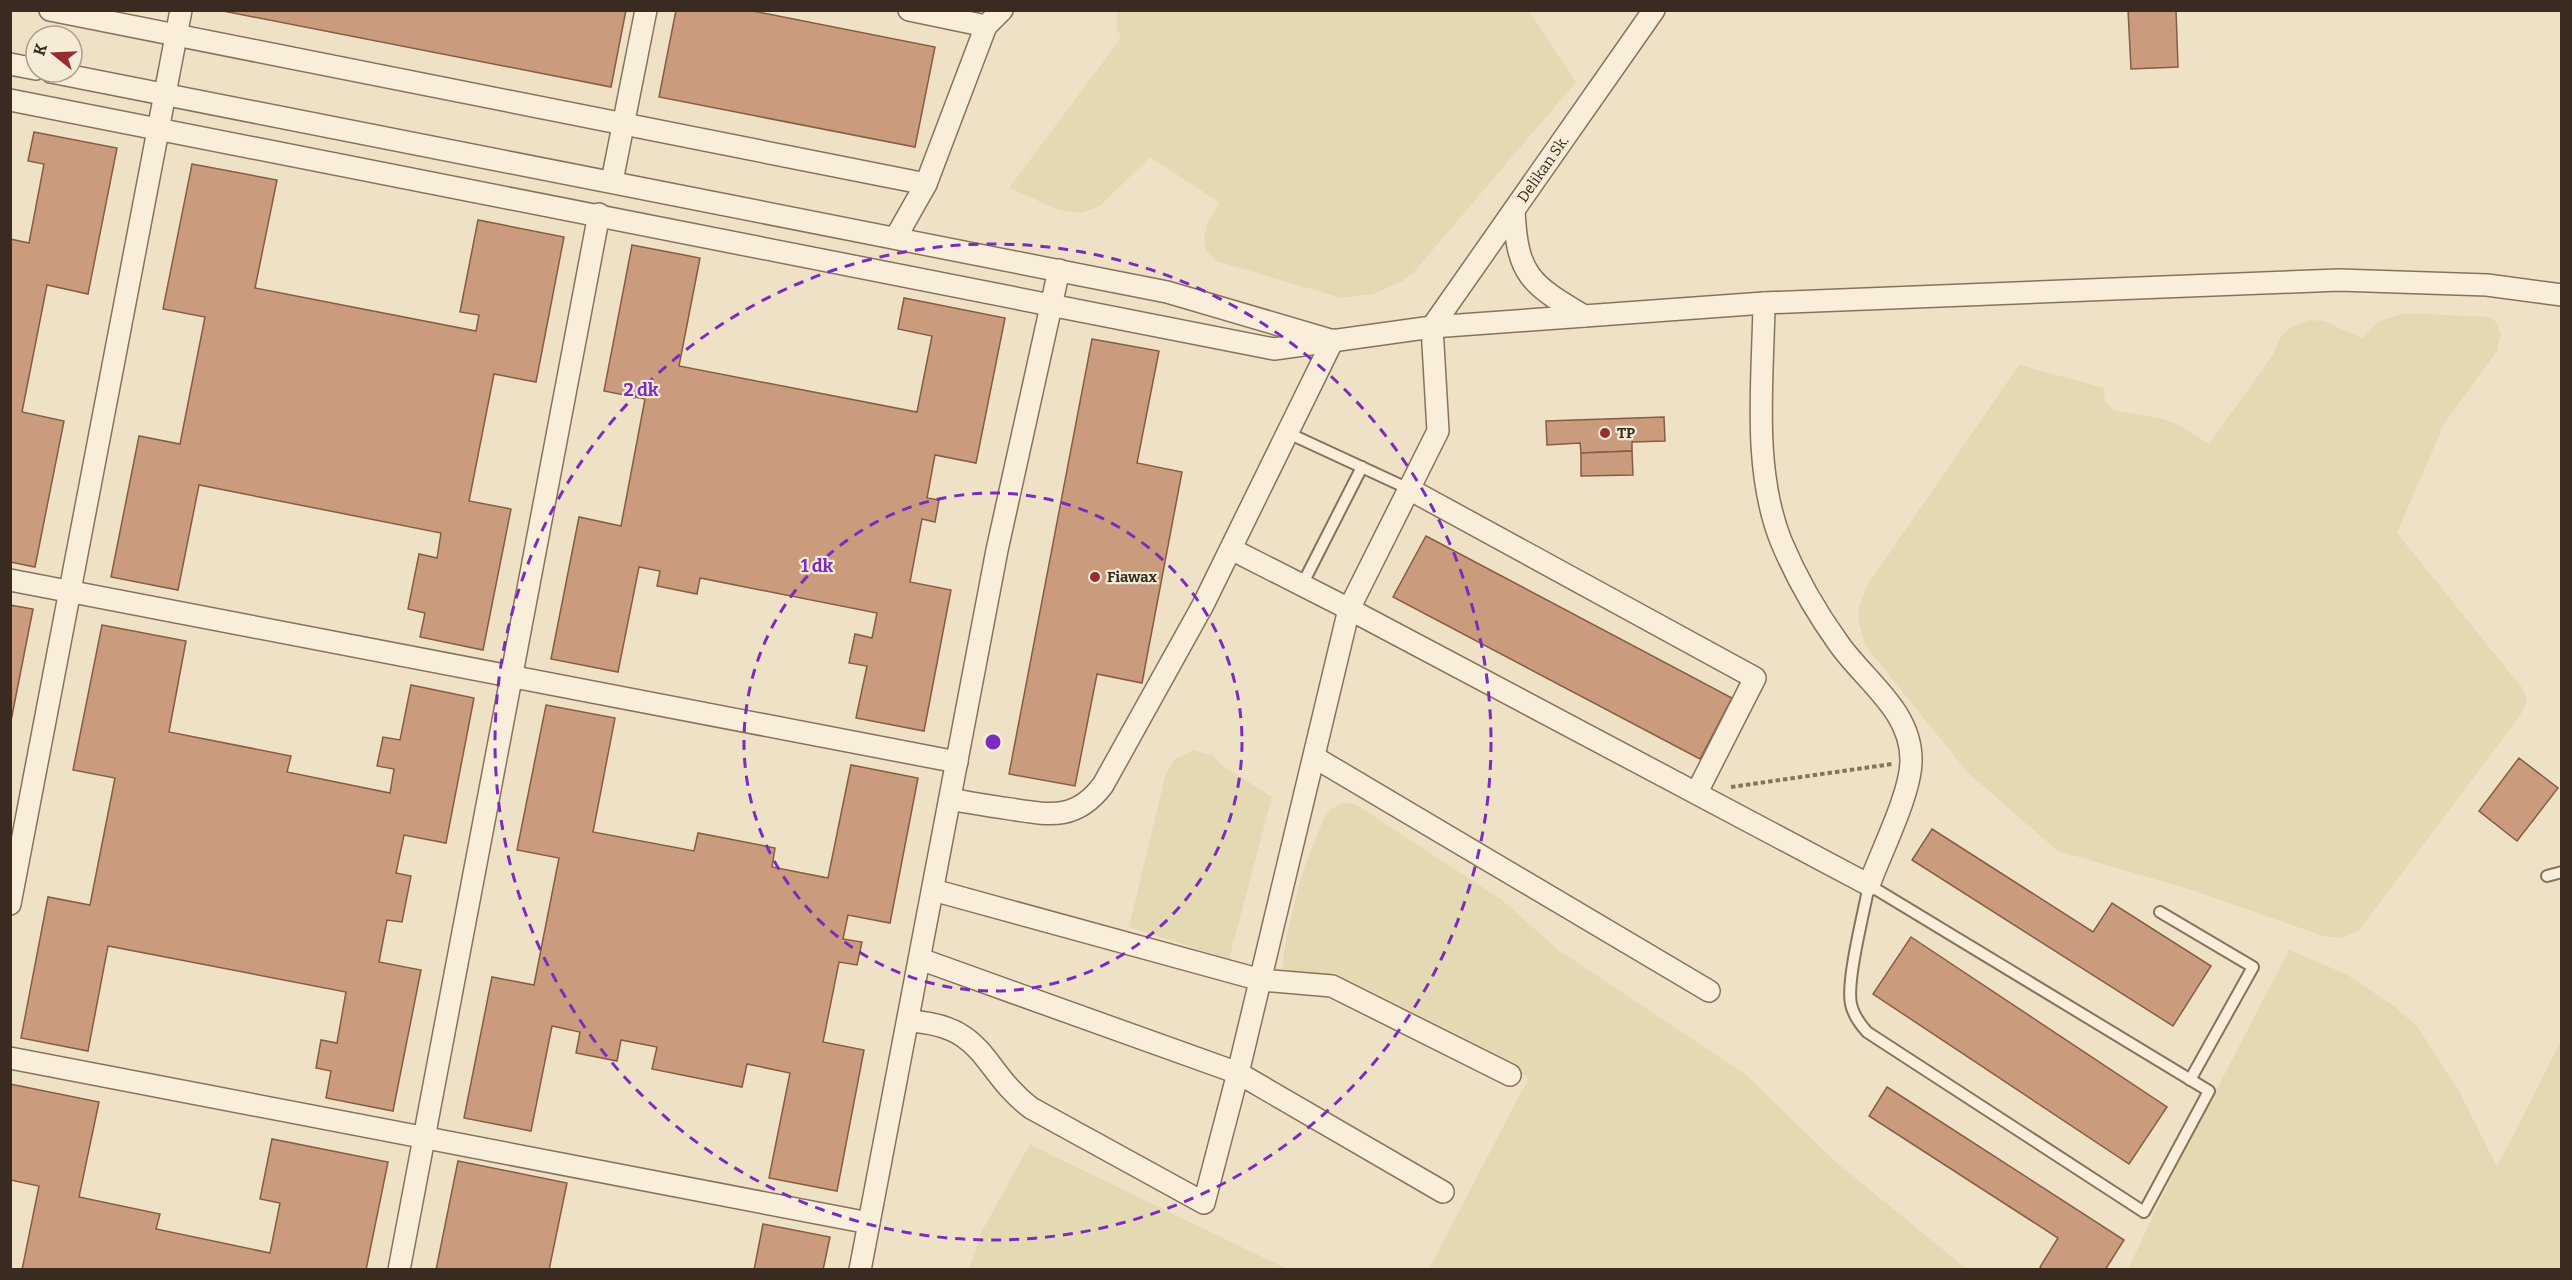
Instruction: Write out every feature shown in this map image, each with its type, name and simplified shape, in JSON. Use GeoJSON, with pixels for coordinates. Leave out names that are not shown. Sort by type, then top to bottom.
{"type":"FeatureCollection","features":[{"type":"Feature","properties":{"kind":"street"},"geometry":{"type":"LineString","coordinates":[[50,10],[926,184]]}},
{"type":"Feature","properties":{"kind":"street"},"geometry":{"type":"LineString","coordinates":[[10,904],[181,10]]}},
{"type":"Feature","properties":{"kind":"street"},"geometry":{"type":"LineString","coordinates":[[612,180],[646,10]]}},
{"type":"Feature","properties":{"kind":"street"},"geometry":{"type":"LineString","coordinates":[[909,10],[986,26]]}},
{"type":"Feature","properties":{"kind":"street"},"geometry":{"type":"LineString","coordinates":[[896,237],[926,184],[986,26],[1002,10]]}},
{"type":"Feature","properties":{"kind":"street","name":"Delikan Sk."},"geometry":{"type":"LineString","coordinates":[[1432,327],[1654,10]]}},
{"type":"Feature","properties":{"kind":"street"},"geometry":{"type":"LineString","coordinates":[[84,78],[612,180],[1167,292],[1333,340]]}},
{"type":"Feature","properties":{"kind":"street"},"geometry":{"type":"LineString","coordinates":[[10,100],[599,214],[1274,350],[1432,327],[1764,303],[2339,280],[2487,285],[2562,295]]}},
{"type":"Feature","properties":{"kind":"street"},"geometry":{"type":"LineString","coordinates":[[1514,210],[1516,244],[1530,278],[1547,294],[1584,316]]}},
{"type":"Feature","properties":{"kind":"street"},"geometry":{"type":"LineString","coordinates":[[399,1269],[599,214]]}},
{"type":"Feature","properties":{"kind":"street"},"geometry":{"type":"LineString","coordinates":[[860,1269],[997,550],[1059,270]]}},
{"type":"Feature","properties":{"kind":"street"},"geometry":{"type":"LineString","coordinates":[[1231,549],[1350,609],[1869,885],[1907,787],[1911,761],[1907,732],[1900,717],[1839,644],[1817,611],[1801,584],[1776,526],[1770,505],[1763,460],[1764,303]]}},
{"type":"Feature","properties":{"kind":"street"},"geometry":{"type":"LineString","coordinates":[[908,1021],[943,1026],[960,1034],[983,1052],[1009,1088],[1031,1108],[1204,1203],[1261,980],[1350,609],[1438,431],[1432,327]]}},
{"type":"Feature","properties":{"kind":"street"},"geometry":{"type":"LineString","coordinates":[[950,799],[1057,814],[1076,809],[1096,795],[1203,605],[1333,340]]}},
{"type":"Feature","properties":{"kind":"street"},"geometry":{"type":"LineString","coordinates":[[1409,489],[1755,678],[1696,792]]}},
{"type":"Feature","properties":{"kind":"street"},"geometry":{"type":"LineString","coordinates":[[10,580],[957,762]]}},
{"type":"Feature","properties":{"kind":"street"},"geometry":{"type":"LineString","coordinates":[[1314,757],[1709,991]]}},
{"type":"Feature","properties":{"kind":"street"},"geometry":{"type":"LineString","coordinates":[[933,890],[1261,980],[1332,986],[1510,1075]]}},
{"type":"Feature","properties":{"kind":"street"},"geometry":{"type":"LineString","coordinates":[[920,959],[1238,1073],[1443,1192]]}},
{"type":"Feature","properties":{"kind":"street"},"geometry":{"type":"LineString","coordinates":[[10,1058],[869,1223]]}},
{"type":"Feature","properties":{"kind":"lane"},"geometry":{"type":"LineString","coordinates":[[1288,433],[1409,489]]}},
{"type":"Feature","properties":{"kind":"lane"},"geometry":{"type":"LineString","coordinates":[[1302,585],[1362,467]]}},
{"type":"Feature","properties":{"kind":"lane"},"geometry":{"type":"LineString","coordinates":[[2547,876],[2562,872]]}},
{"type":"Feature","properties":{"kind":"lane"},"geometry":{"type":"LineString","coordinates":[[1869,885],[2190,1080],[2209,1091],[2144,1212],[1867,1032],[1860,1025],[1852,1007],[1850,987],[1869,885]]}},
{"type":"Feature","properties":{"kind":"lane"},"geometry":{"type":"LineString","coordinates":[[2160,912],[2253,967],[2190,1080]]}},
{"type":"Feature","properties":{"kind":"path"},"geometry":{"type":"LineString","coordinates":[[1730,787],[1911,761]]}},
{"type":"Feature","properties":{"kind":"shaded area"},"geometry":{"type":"Polygon","coordinates":[[[1117,11],[1529,11],[1576,82],[1413,273],[1401,282],[1373,294],[1341,298],[1216,261],[1207,252],[1204,238],[1207,224],[1219,202],[1150,157],[1100,206],[1081,213],[1059,210],[1009,188],[1121,38],[1117,28],[1117,11]]]}},
{"type":"Feature","properties":{"kind":"shaded area"},"geometry":{"type":"Polygon","coordinates":[[[2404,313],[2489,317],[2495,321],[2501,333],[2497,351],[2444,424],[2397,533],[2523,689],[2527,702],[2521,714],[2359,930],[2341,938],[2323,936],[2192,890],[2058,851],[1968,773],[1865,645],[1858,619],[1859,606],[1868,584],[2019,365],[2104,388],[2105,402],[2113,410],[2163,419],[2179,425],[2209,444],[2273,355],[2279,339],[2291,327],[2309,320],[2324,321],[2362,338],[2380,321],[2404,313]]]}},
{"type":"Feature","properties":{"kind":"shaded area"},"geometry":{"type":"Polygon","coordinates":[[[1193,750],[1212,755],[1220,764],[1272,797],[1229,959],[1129,927],[1166,773],[1174,760],[1193,750]]]}},
{"type":"Feature","properties":{"kind":"shaded area"},"geometry":{"type":"Polygon","coordinates":[[[1343,803],[1355,804],[1502,900],[1557,949],[1745,1074],[1837,1163],[1967,1269],[1429,1269],[1529,1077],[1281,975],[1286,938],[1302,873],[1324,818],[1331,809],[1343,803]]]}},
{"type":"Feature","properties":{"kind":"shaded area"},"geometry":{"type":"Polygon","coordinates":[[[2289,950],[2346,974],[2395,1007],[2417,1026],[2460,1093],[2497,1167],[2561,1041],[2561,1269],[2128,1269],[2177,1166],[2289,950]]]}},
{"type":"Feature","properties":{"kind":"shaded area"},"geometry":{"type":"Polygon","coordinates":[[[1030,1144],[1287,1269],[969,1269],[982,1231],[1030,1144]]]}},
{"type":"Feature","properties":{"kind":"building"},"geometry":{"type":"Polygon","coordinates":[[[218,10],[626,10],[611,87],[218,10]]]}},
{"type":"Feature","properties":{"kind":"building"},"geometry":{"type":"Polygon","coordinates":[[[676,10],[748,10],[935,47],[915,147],[659,97],[676,10]]]}},
{"type":"Feature","properties":{"kind":"building"},"geometry":{"type":"Polygon","coordinates":[[[2128,10],[2176,10],[2178,67],[2131,69],[2128,10]]]}},
{"type":"Feature","properties":{"kind":"building"},"geometry":{"type":"Polygon","coordinates":[[[34,132],[117,148],[88,294],[47,285],[22,412],[64,421],[35,567],[10,562],[10,239],[29,243],[44,164],[28,161],[34,132]]]}},
{"type":"Feature","properties":{"kind":"building"},"geometry":{"type":"Polygon","coordinates":[[[192,164],[277,180],[255,288],[476,331],[479,315],[460,312],[478,220],[564,237],[536,382],[494,374],[469,501],[511,509],[483,650],[420,637],[425,613],[408,609],[419,554],[437,558],[441,533],[199,485],[178,590],[111,577],[139,436],[180,444],[205,317],[163,309],[192,164]]]}},
{"type":"Feature","properties":{"kind":"building"},"geometry":{"type":"Polygon","coordinates":[[[632,245],[700,258],[679,366],[917,412],[932,336],[898,329],[904,298],[1005,318],[976,463],[935,455],[927,498],[939,500],[935,522],[922,519],[910,582],[951,590],[924,731],[856,718],[867,666],[849,663],[855,634],[872,638],[877,613],[700,578],[697,594],[657,586],[660,571],[639,567],[618,672],[551,659],[579,517],[621,526],[645,399],[604,391],[632,245]]]}},
{"type":"Feature","properties":{"kind":"building"},"geometry":{"type":"Polygon","coordinates":[[[1092,339],[1159,351],[1137,463],[1182,472],[1142,683],[1097,674],[1075,786],[1009,774],[1092,339]]]}},
{"type":"Feature","properties":{"kind":"building"},"geometry":{"type":"Polygon","coordinates":[[[1664,417],[1665,441],[1632,442],[1632,451],[1581,453],[1580,443],[1547,445],[1546,421],[1664,417]]]}},
{"type":"Feature","properties":{"kind":"building"},"geometry":{"type":"Polygon","coordinates":[[[1632,451],[1633,475],[1581,476],[1581,453],[1632,451]]]}},
{"type":"Feature","properties":{"kind":"building"},"geometry":{"type":"Polygon","coordinates":[[[1426,536],[1732,698],[1700,759],[1393,597],[1426,536]]]}},
{"type":"Feature","properties":{"kind":"building"},"geometry":{"type":"Polygon","coordinates":[[[10,605],[33,609],[10,726],[10,605]]]}},
{"type":"Feature","properties":{"kind":"building"},"geometry":{"type":"Polygon","coordinates":[[[102,625],[186,641],[169,732],[291,756],[287,772],[390,793],[394,769],[377,766],[383,737],[400,740],[411,685],[474,698],[446,843],[404,835],[396,873],[411,876],[402,922],[387,920],[379,962],[421,970],[393,1111],[326,1098],[331,1071],[316,1068],[321,1040],[337,1043],[346,992],[108,946],[88,1051],[21,1038],[48,897],[90,905],[115,778],[73,770],[102,625]]]}},
{"type":"Feature","properties":{"kind":"building"},"geometry":{"type":"Polygon","coordinates":[[[546,705],[615,718],[593,832],[694,851],[698,833],[775,848],[772,867],[828,878],[851,765],[918,778],[890,923],[848,915],[843,939],[862,942],[857,965],[839,962],[823,1042],[864,1050],[837,1191],[769,1178],[790,1073],[747,1064],[742,1087],[652,1069],[657,1047],[621,1040],[617,1061],[576,1053],[580,1032],[552,1026],[531,1131],[464,1118],[492,977],[534,985],[559,858],[517,850],[546,705]]]}},
{"type":"Feature","properties":{"kind":"building"},"geometry":{"type":"Polygon","coordinates":[[[2519,758],[2558,788],[2517,841],[2479,811],[2519,758]]]}},
{"type":"Feature","properties":{"kind":"building"},"geometry":{"type":"Polygon","coordinates":[[[1932,829],[2093,932],[2112,903],[2211,966],[2173,1026],[1912,860],[1932,829]]]}},
{"type":"Feature","properties":{"kind":"building"},"geometry":{"type":"Polygon","coordinates":[[[1911,937],[2167,1107],[2129,1164],[1873,994],[1911,937]]]}},
{"type":"Feature","properties":{"kind":"building"},"geometry":{"type":"Polygon","coordinates":[[[10,1084],[99,1102],[79,1197],[160,1214],[156,1229],[270,1253],[280,1203],[260,1199],[272,1139],[388,1162],[366,1270],[22,1270],[39,1186],[10,1180],[10,1084]]]}},
{"type":"Feature","properties":{"kind":"building"},"geometry":{"type":"Polygon","coordinates":[[[1887,1087],[2124,1240],[2105,1270],[2044,1270],[2040,1267],[2058,1238],[1869,1116],[1887,1087]]]}},
{"type":"Feature","properties":{"kind":"building"},"geometry":{"type":"Polygon","coordinates":[[[458,1161],[567,1183],[549,1270],[436,1270],[458,1161]]]}},
{"type":"Feature","properties":{"kind":"building"},"geometry":{"type":"Polygon","coordinates":[[[763,1224],[830,1237],[823,1270],[754,1270],[763,1224]]]}},
{"type":"Feature","properties":{"kind":"place","name":"TP"},"geometry":{"type":"Point","coordinates":[1605,433]}},
{"type":"Feature","properties":{"kind":"place","name":"Fiawax"},"geometry":{"type":"Point","coordinates":[1095,577]}}]}
